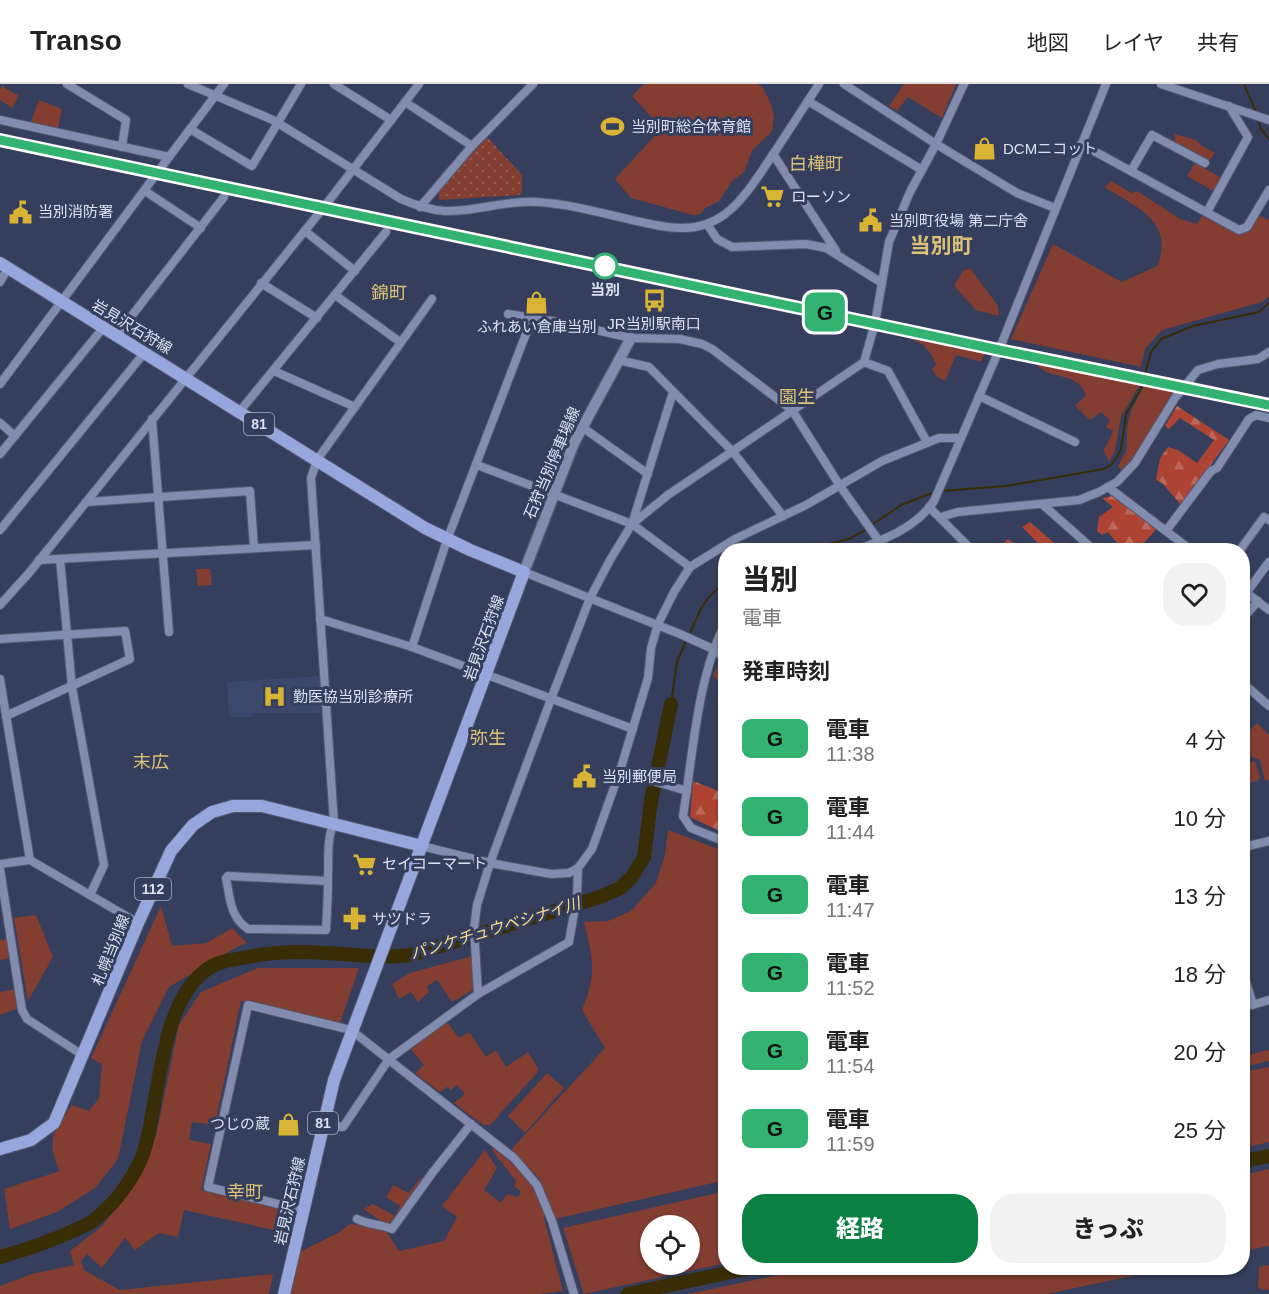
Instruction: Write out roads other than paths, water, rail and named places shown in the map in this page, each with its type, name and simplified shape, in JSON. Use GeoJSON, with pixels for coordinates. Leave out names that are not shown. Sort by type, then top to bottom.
{"type":"FeatureCollection","features":[{"type":"Feature","properties":{"kind":"main road","name":"岩見沢石狩線"},"geometry":{"type":"LineString","coordinates":[[4,265],[401,513],[447,540],[524,572],[334,1080],[284,1294]]}},
{"type":"Feature","properties":{"kind":"main road","name":"石狩当別停車場線"},"geometry":{"type":"LineString","coordinates":[[524,572],[582,427],[631,338]]}},
{"type":"Feature","properties":{"kind":"main road","name":"札幌当別線"},"geometry":{"type":"LineString","coordinates":[[0,1149],[30,1140],[54,1123],[138,923],[171,851],[193,825],[212,812],[233,806],[262,806],[422,846]]}},
{"type":"Feature","properties":{"kind":"street"},"geometry":{"type":"LineString","coordinates":[[67,84],[126,120],[122,147]]}},
{"type":"Feature","properties":{"kind":"street"},"geometry":{"type":"LineString","coordinates":[[188,84],[278,123],[401,199],[420,207],[455,211],[536,202],[663,227],[686,228],[707,224],[739,203],[819,84]]}},
{"type":"Feature","properties":{"kind":"street"},"geometry":{"type":"LineString","coordinates":[[0,384],[224,84]]}},
{"type":"Feature","properties":{"kind":"street"},"geometry":{"type":"LineString","coordinates":[[190,129],[252,166],[302,84]]}},
{"type":"Feature","properties":{"kind":"street"},"geometry":{"type":"LineString","coordinates":[[334,84],[391,120]]}},
{"type":"Feature","properties":{"kind":"street"},"geometry":{"type":"LineString","coordinates":[[0,605],[305,231],[419,84]]}},
{"type":"Feature","properties":{"kind":"street"},"geometry":{"type":"LineString","coordinates":[[420,207],[472,146],[533,84]]}},
{"type":"Feature","properties":{"kind":"street"},"geometry":{"type":"LineString","coordinates":[[844,84],[1020,195],[1055,208]]}},
{"type":"Feature","properties":{"kind":"street"},"geometry":{"type":"LineString","coordinates":[[632,524],[668,495],[864,362],[875,323],[889,242],[910,192],[964,84]]}},
{"type":"Feature","properties":{"kind":"street"},"geometry":{"type":"LineString","coordinates":[[874,543],[908,526],[932,504],[979,396],[1106,84]]}},
{"type":"Feature","properties":{"kind":"street"},"geometry":{"type":"LineString","coordinates":[[1161,84],[1174,86],[1269,120]]}},
{"type":"Feature","properties":{"kind":"street"},"geometry":{"type":"LineString","coordinates":[[808,101],[922,170]]}},
{"type":"Feature","properties":{"kind":"street"},"geometry":{"type":"LineString","coordinates":[[405,102],[472,146]]}},
{"type":"Feature","properties":{"kind":"street"},"geometry":{"type":"LineString","coordinates":[[1207,213],[1248,137],[1229,106]]}},
{"type":"Feature","properties":{"kind":"street"},"geometry":{"type":"LineString","coordinates":[[0,120],[169,157]]}},
{"type":"Feature","properties":{"kind":"street"},"geometry":{"type":"LineString","coordinates":[[1131,171],[1152,135],[1205,163]]}},
{"type":"Feature","properties":{"kind":"street"},"geometry":{"type":"LineString","coordinates":[[1081,144],[1239,230],[1247,227],[1269,190]]}},
{"type":"Feature","properties":{"kind":"street"},"geometry":{"type":"LineString","coordinates":[[773,154],[836,253]]}},
{"type":"Feature","properties":{"kind":"street"},"geometry":{"type":"LineString","coordinates":[[145,190],[201,228]]}},
{"type":"Feature","properties":{"kind":"street"},"geometry":{"type":"LineString","coordinates":[[116,336],[224,197]]}},
{"type":"Feature","properties":{"kind":"street"},"geometry":{"type":"LineString","coordinates":[[707,224],[717,239],[732,248],[806,244],[826,248],[882,283]]}},
{"type":"Feature","properties":{"kind":"street"},"geometry":{"type":"LineString","coordinates":[[305,231],[355,271]]}},
{"type":"Feature","properties":{"kind":"street"},"geometry":{"type":"LineString","coordinates":[[240,411],[386,232]]}},
{"type":"Feature","properties":{"kind":"street"},"geometry":{"type":"LineString","coordinates":[[0,282],[4,265]]}},
{"type":"Feature","properties":{"kind":"street"},"geometry":{"type":"LineString","coordinates":[[261,283],[317,318]]}},
{"type":"Feature","properties":{"kind":"street"},"geometry":{"type":"LineString","coordinates":[[335,295],[400,342]]}},
{"type":"Feature","properties":{"kind":"street"},"geometry":{"type":"LineString","coordinates":[[328,881],[228,876],[226,878],[234,916],[238,923],[248,929],[326,930],[328,881],[330,832],[334,823],[311,478],[317,460],[432,299]]}},
{"type":"Feature","properties":{"kind":"street"},"geometry":{"type":"LineString","coordinates":[[508,314],[570,324],[631,338],[680,339],[712,349],[792,410],[840,486],[879,541]]}},
{"type":"Feature","properties":{"kind":"street"},"geometry":{"type":"LineString","coordinates":[[412,646],[447,540],[532,318]]}},
{"type":"Feature","properties":{"kind":"street"},"geometry":{"type":"LineString","coordinates":[[0,454],[103,328]]}},
{"type":"Feature","properties":{"kind":"street"},"geometry":{"type":"LineString","coordinates":[[0,530],[145,352]]}},
{"type":"Feature","properties":{"kind":"street"},"geometry":{"type":"LineString","coordinates":[[941,518],[958,512],[1079,500],[1108,487],[1117,482],[1134,463],[1176,398],[1198,370],[1218,364],[1258,359],[1269,352]]}},
{"type":"Feature","properties":{"kind":"street"},"geometry":{"type":"LineString","coordinates":[[618,360],[649,367],[733,452],[783,516]]}},
{"type":"Feature","properties":{"kind":"street"},"geometry":{"type":"LineString","coordinates":[[864,362],[888,371],[927,442]]}},
{"type":"Feature","properties":{"kind":"street"},"geometry":{"type":"LineString","coordinates":[[274,371],[355,407]]}},
{"type":"Feature","properties":{"kind":"street"},"geometry":{"type":"LineString","coordinates":[[478,994],[474,928],[477,905],[490,863],[590,598],[606,565],[632,524],[673,392]]}},
{"type":"Feature","properties":{"kind":"street"},"geometry":{"type":"LineString","coordinates":[[979,396],[1075,442]]}},
{"type":"Feature","properties":{"kind":"street"},"geometry":{"type":"LineString","coordinates":[[1166,531],[1211,471],[1217,468],[1249,419],[1256,415],[1269,418]]}},
{"type":"Feature","properties":{"kind":"street"},"geometry":{"type":"LineString","coordinates":[[152,419],[169,632]]}},
{"type":"Feature","properties":{"kind":"street"},"geometry":{"type":"LineString","coordinates":[[0,423],[15,436]]}},
{"type":"Feature","properties":{"kind":"street"},"geometry":{"type":"LineString","coordinates":[[582,427],[648,474]]}},
{"type":"Feature","properties":{"kind":"street"},"geometry":{"type":"LineString","coordinates":[[729,543],[840,486],[882,461],[939,438],[960,438]]}},
{"type":"Feature","properties":{"kind":"street"},"geometry":{"type":"LineString","coordinates":[[477,465],[632,524],[690,567]]}},
{"type":"Feature","properties":{"kind":"street"},"geometry":{"type":"LineString","coordinates":[[1108,487],[1182,543]]}},
{"type":"Feature","properties":{"kind":"street"},"geometry":{"type":"LineString","coordinates":[[86,502],[250,491],[254,548]]}},
{"type":"Feature","properties":{"kind":"street"},"geometry":{"type":"LineString","coordinates":[[932,504],[941,518],[965,543]]}},
{"type":"Feature","properties":{"kind":"street"},"geometry":{"type":"LineString","coordinates":[[1042,504],[1086,543]]}},
{"type":"Feature","properties":{"kind":"street"},"geometry":{"type":"LineString","coordinates":[[1245,543],[1264,517],[1269,520]]}},
{"type":"Feature","properties":{"kind":"street"},"geometry":{"type":"LineString","coordinates":[[39,560],[316,545]]}},
{"type":"Feature","properties":{"kind":"street"},"geometry":{"type":"LineString","coordinates":[[422,846],[490,863],[560,874],[569,873],[578,867],[592,849],[620,771],[648,678],[651,648],[658,624],[690,567],[718,550]]}},
{"type":"Feature","properties":{"kind":"street"},"geometry":{"type":"LineString","coordinates":[[60,559],[72,687],[104,865],[90,895]]}},
{"type":"Feature","properties":{"kind":"street"},"geometry":{"type":"LineString","coordinates":[[1250,586],[1269,562]]}},
{"type":"Feature","properties":{"kind":"street"},"geometry":{"type":"LineString","coordinates":[[524,572],[658,624],[718,653]]}},
{"type":"Feature","properties":{"kind":"street"},"geometry":{"type":"LineString","coordinates":[[1250,595],[1269,610]]}},
{"type":"Feature","properties":{"kind":"street"},"geometry":{"type":"LineString","coordinates":[[1250,610],[1258,601]]}},
{"type":"Feature","properties":{"kind":"street"},"geometry":{"type":"LineString","coordinates":[[320,619],[412,646],[633,729]]}},
{"type":"Feature","properties":{"kind":"street"},"geometry":{"type":"LineString","coordinates":[[0,639],[125,631],[130,659],[6,716]]}},
{"type":"Feature","properties":{"kind":"street"},"geometry":{"type":"LineString","coordinates":[[718,639],[705,676],[683,816],[691,828],[718,839]]}},
{"type":"Feature","properties":{"kind":"street"},"geometry":{"type":"LineString","coordinates":[[0,679],[30,860]]}},
{"type":"Feature","properties":{"kind":"street"},"geometry":{"type":"LineString","coordinates":[[1250,689],[1269,706]]}},
{"type":"Feature","properties":{"kind":"street"},"geometry":{"type":"LineString","coordinates":[[620,771],[687,791]]}},
{"type":"Feature","properties":{"kind":"street"},"geometry":{"type":"LineString","coordinates":[[1250,846],[1269,841]]}},
{"type":"Feature","properties":{"kind":"street"},"geometry":{"type":"LineString","coordinates":[[0,864],[30,860],[138,923]]}},
{"type":"Feature","properties":{"kind":"street"},"geometry":{"type":"LineString","coordinates":[[322,1125],[343,1127],[389,1059],[478,994],[569,942],[577,896],[578,867]]}},
{"type":"Feature","properties":{"kind":"street"},"geometry":{"type":"LineString","coordinates":[[0,869],[22,1010],[27,1019],[84,1056]]}},
{"type":"Feature","properties":{"kind":"street"},"geometry":{"type":"LineString","coordinates":[[1250,995],[1253,1005]]}},
{"type":"Feature","properties":{"kind":"street"},"geometry":{"type":"LineString","coordinates":[[1250,1006],[1269,1000]]}},
{"type":"Feature","properties":{"kind":"street"},"geometry":{"type":"LineString","coordinates":[[303,1210],[207,1187],[248,1005],[351,1030],[514,1158],[537,1185],[552,1221],[574,1294]]}},
{"type":"Feature","properties":{"kind":"street"},"geometry":{"type":"LineString","coordinates":[[357,1218],[367,1225],[379,1224],[392,1229],[471,1124]]}},
{"type":"Feature","properties":{"kind":"waterway","name":"パンケチュウベシナイ川"},"geometry":{"type":"LineString","coordinates":[[1244,84],[1257,114]]}},
{"type":"Feature","properties":{"kind":"waterway","name":"パンケチュウベシナイ川"},"geometry":{"type":"LineString","coordinates":[[1259,120],[1260,128],[1269,139]]}},
{"type":"Feature","properties":{"kind":"waterway","name":"パンケチュウベシナイ川"},"geometry":{"type":"LineString","coordinates":[[941,491],[1006,486],[1104,469],[1112,464],[1121,449],[1126,414],[1141,389],[1151,352],[1161,339],[1193,326],[1259,312],[1269,303]]}},
{"type":"Feature","properties":{"kind":"waterway","name":"パンケチュウベシナイ川"},"geometry":{"type":"LineString","coordinates":[[872,525],[901,505],[935,492]]}},
{"type":"Feature","properties":{"kind":"waterway","name":"パンケチュウベシナイ川"},"geometry":{"type":"LineString","coordinates":[[833,543],[849,539],[867,529]]}},
{"type":"Feature","properties":{"kind":"waterway","name":"パンケチュウベシナイ川"},"geometry":{"type":"LineString","coordinates":[[689,636],[699,613],[718,588]]}},
{"type":"Feature","properties":{"kind":"waterway","name":"パンケチュウベシナイ川"},"geometry":{"type":"LineString","coordinates":[[671,704],[677,662],[686,641]]}},
{"type":"Feature","properties":{"kind":"waterway","name":"パンケチュウベシナイ川"},"geometry":{"type":"LineString","coordinates":[[0,1257],[28,1249],[88,1224],[109,1206],[124,1188],[137,1168],[145,1148],[171,1025],[180,1002],[193,983],[209,968],[233,960],[286,952],[411,955],[600,897],[620,888],[632,877],[644,857],[651,801],[671,704]]}},
{"type":"Feature","properties":{"kind":"waterway"},"geometry":{"type":"LineString","coordinates":[[1250,1160],[1269,1156]]}},
{"type":"Feature","properties":{"kind":"waterway"},"geometry":{"type":"LineString","coordinates":[[628,1294],[718,1275]]}},
{"type":"Feature","properties":{"kind":"railway"},"geometry":{"type":"LineString","coordinates":[[0,140],[1269,405]]}},
{"type":"Feature","properties":{"kind":"train","name":"G"},"geometry":{"type":"LineString","coordinates":[[0,140],[1269,405]]}},
{"type":"Feature","properties":{"kind":"place","name":"当別町総合体育館"},"geometry":{"type":"Point","coordinates":[613,127]}},
{"type":"Feature","properties":{"kind":"place","name":"DCMニコット"},"geometry":{"type":"Point","coordinates":[985,149]}},
{"type":"Feature","properties":{"kind":"place","name":"ローソン"},"geometry":{"type":"Point","coordinates":[773,197]}},
{"type":"Feature","properties":{"kind":"place","name":"当別消防署"},"geometry":{"type":"Point","coordinates":[20,212]}},
{"type":"Feature","properties":{"kind":"place","name":"当別町役場 第二庁舎"},"geometry":{"type":"Point","coordinates":[871,221]}},
{"type":"Feature","properties":{"kind":"place","name":"当別"},"geometry":{"type":"Point","coordinates":[605,266]}},
{"type":"Feature","properties":{"kind":"place","name":"JR当別駅南口"},"geometry":{"type":"Point","coordinates":[654,300]}},
{"type":"Feature","properties":{"kind":"place","name":"ふれあい倉庫当別"},"geometry":{"type":"Point","coordinates":[537,303]}},
{"type":"Feature","properties":{"kind":"place","name":"勤医協当別診療所"},"geometry":{"type":"Point","coordinates":[275,697]}},
{"type":"Feature","properties":{"kind":"place","name":"当別郵便局"},"geometry":{"type":"Point","coordinates":[584,777]}},
{"type":"Feature","properties":{"kind":"place","name":"セイコーマート"},"geometry":{"type":"Point","coordinates":[364,864]}},
{"type":"Feature","properties":{"kind":"place","name":"サツドラ"},"geometry":{"type":"Point","coordinates":[354,919]}},
{"type":"Feature","properties":{"kind":"place","name":"つじの蔵"},"geometry":{"type":"Point","coordinates":[288,1124]}},
{"type":"Feature","properties":{"kind":"district","name":"白樺町"},"geometry":{"type":"Point","coordinates":[816,164]}},
{"type":"Feature","properties":{"kind":"district","name":"当別町"},"geometry":{"type":"Point","coordinates":[941,246]}},
{"type":"Feature","properties":{"kind":"district","name":"錦町"},"geometry":{"type":"Point","coordinates":[389,293]}},
{"type":"Feature","properties":{"kind":"district","name":"園生"},"geometry":{"type":"Point","coordinates":[797,397]}},
{"type":"Feature","properties":{"kind":"district","name":"弥生"},"geometry":{"type":"Point","coordinates":[488,738]}},
{"type":"Feature","properties":{"kind":"district","name":"末広"},"geometry":{"type":"Point","coordinates":[151,762]}},
{"type":"Feature","properties":{"kind":"district","name":"幸町"},"geometry":{"type":"Point","coordinates":[245,1192]}}]}
